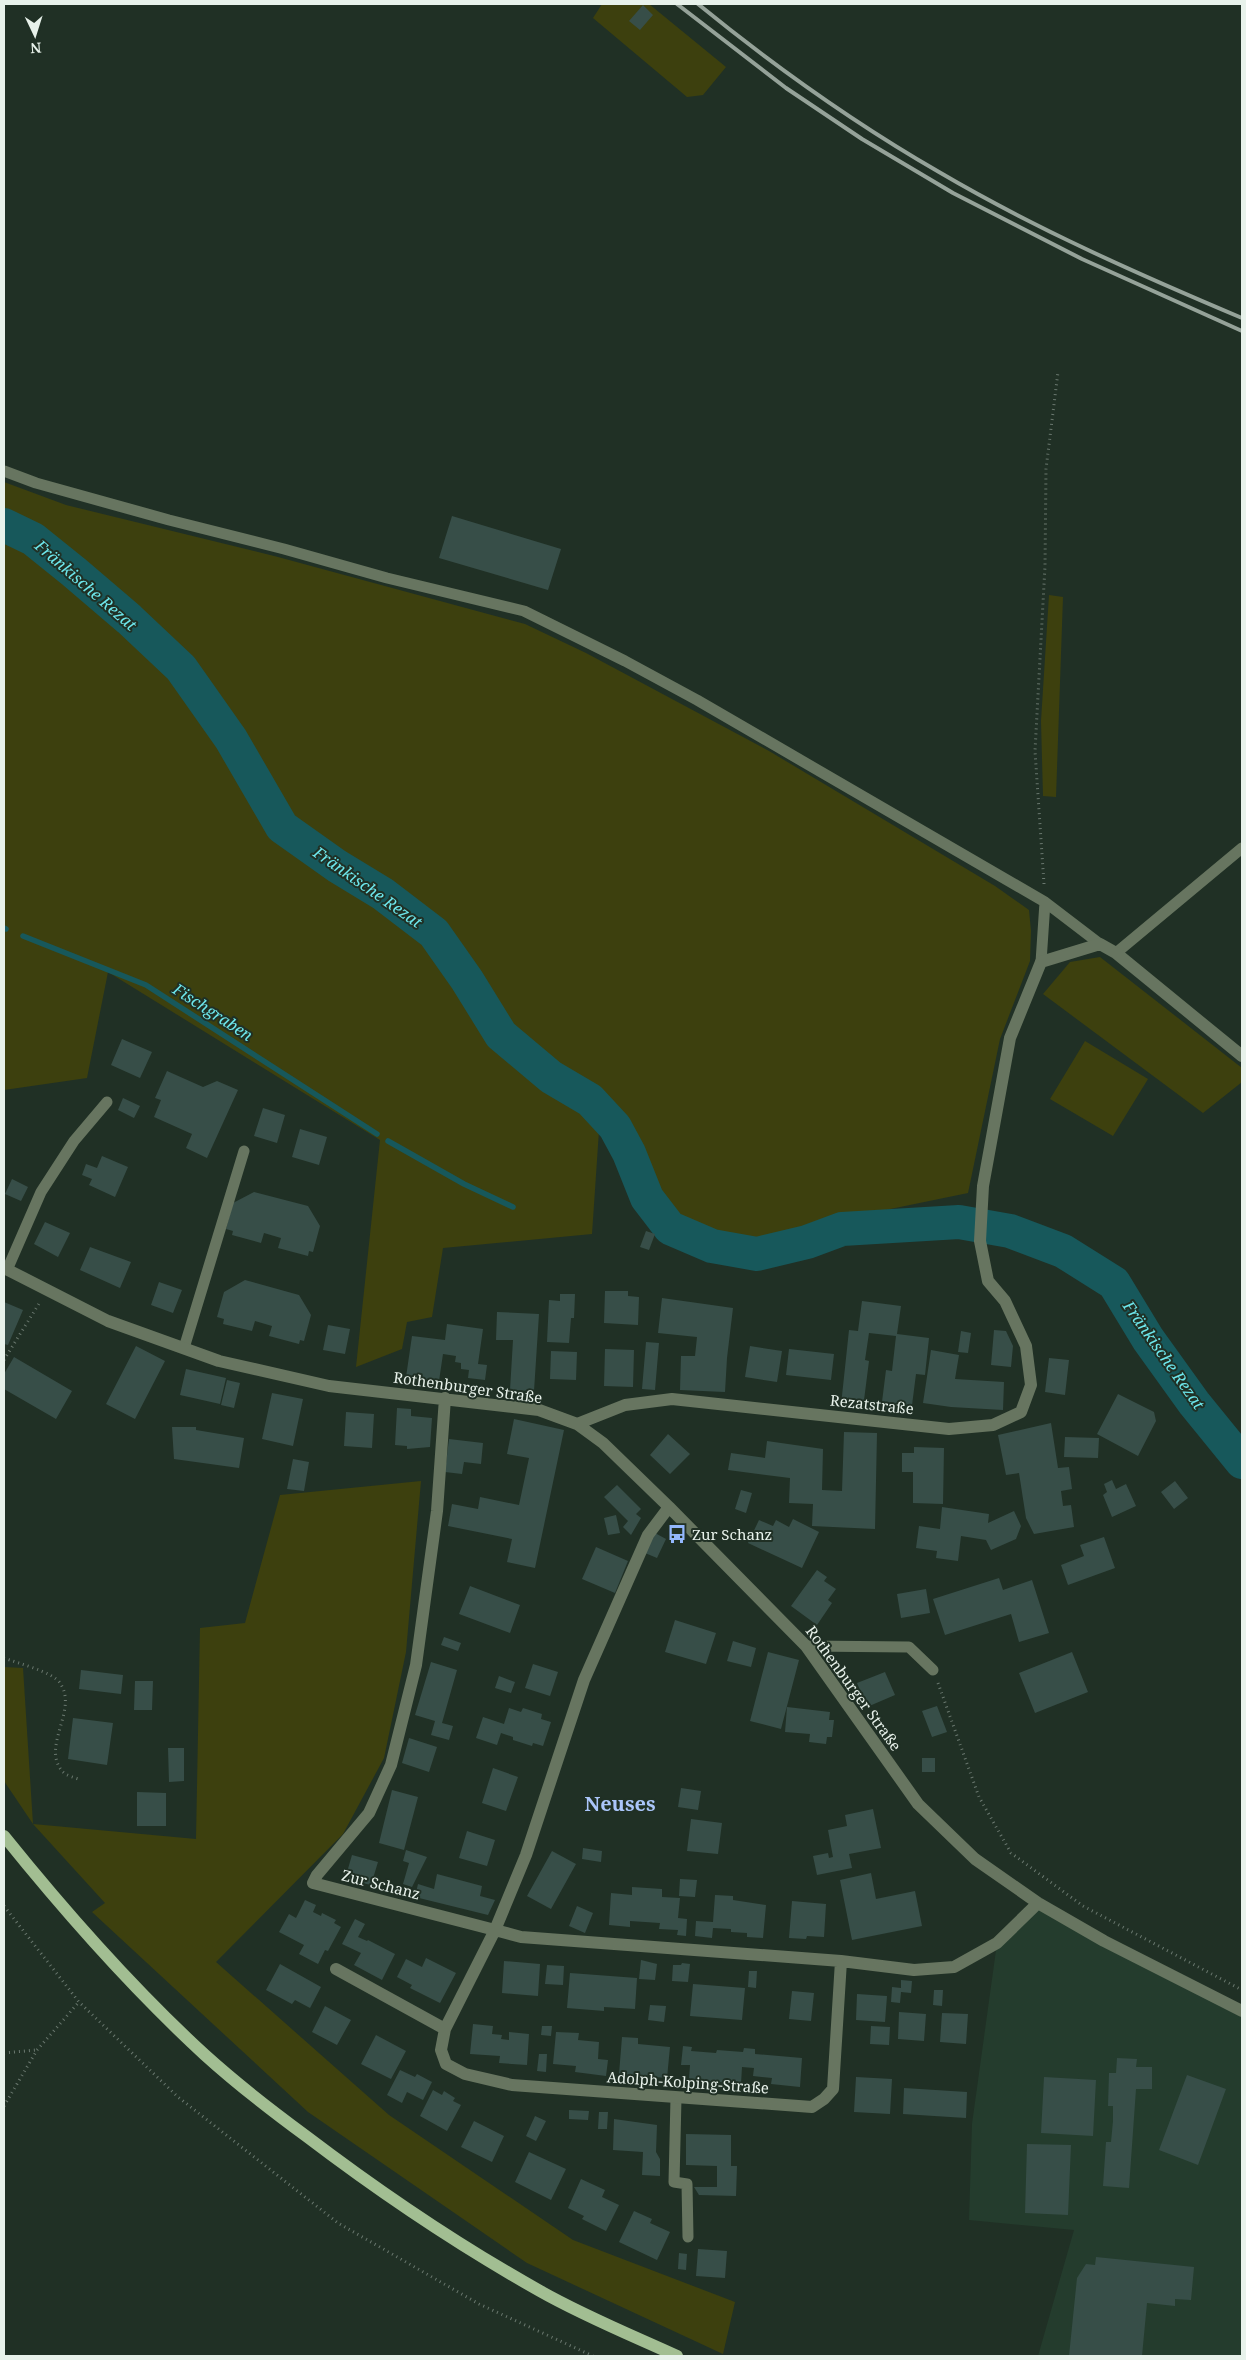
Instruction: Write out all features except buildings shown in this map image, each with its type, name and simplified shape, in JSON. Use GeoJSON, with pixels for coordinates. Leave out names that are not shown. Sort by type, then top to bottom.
{"type":"FeatureCollection","features":[{"type":"Feature","properties":{"kind":"main road"},"geometry":{"type":"LineString","coordinates":[[4,1836],[48,1891],[116,1968],[206,2056],[282,2118],[364,2180],[450,2238],[542,2292],[677,2356]]}},
{"type":"Feature","properties":{"kind":"street"},"geometry":{"type":"LineString","coordinates":[[1041,962],[1100,944],[1116,953],[1242,1056]]}},
{"type":"Feature","properties":{"kind":"street","name":"Rezatstraße"},"geometry":{"type":"LineString","coordinates":[[577,1424],[625,1405],[672,1399],[949,1429],[993,1425],[1021,1412],[1031,1385],[1026,1346],[1005,1301],[988,1281],[980,1241],[983,1186],[1010,1038],[1041,962]]}},
{"type":"Feature","properties":{"kind":"street","name":"Rothenburger Straße"},"geometry":{"type":"LineString","coordinates":[[5,1269],[108,1321],[219,1361],[329,1386],[539,1410],[577,1424],[602,1443],[670,1507],[806,1646],[918,1804],[975,1859],[1038,1903],[1104,1941],[1242,2011]]}},
{"type":"Feature","properties":{"kind":"street","name":"Zur Schanz"},"geometry":{"type":"LineString","coordinates":[[444,1398],[436,1511],[416,1666],[391,1765],[369,1813],[316,1875],[313,1884],[496,1930]]}},
{"type":"Feature","properties":{"kind":"street"},"geometry":{"type":"LineString","coordinates":[[670,1507],[648,1535],[584,1680],[526,1855],[496,1930],[521,1937],[841,1961],[914,1970],[954,1967],[997,1943],[1038,1903]]}},
{"type":"Feature","properties":{"kind":"street","name":"Adolph-Kolping-Straße"},"geometry":{"type":"LineString","coordinates":[[496,1930],[445,2029],[441,2050],[446,2064],[465,2074],[512,2085],[812,2107],[824,2100],[832,2089],[841,1961]]}},
{"type":"Feature","properties":{"kind":"street"},"geometry":{"type":"LineString","coordinates":[[336,1969],[445,2029]]}},
{"type":"Feature","properties":{"kind":"lane"},"geometry":{"type":"LineString","coordinates":[[4,471],[36,483],[169,520],[284,548],[387,578],[524,612],[625,661],[697,700],[1045,902],[1100,944]]}},
{"type":"Feature","properties":{"kind":"lane"},"geometry":{"type":"LineString","coordinates":[[1116,953],[1242,848]]}},
{"type":"Feature","properties":{"kind":"lane"},"geometry":{"type":"LineString","coordinates":[[1041,962],[1045,902]]}},
{"type":"Feature","properties":{"kind":"lane","name":"Rothenburger Straße"},"geometry":{"type":"LineString","coordinates":[[5,1269],[41,1192],[74,1140],[107,1102]]}},
{"type":"Feature","properties":{"kind":"lane"},"geometry":{"type":"LineString","coordinates":[[184,1348],[244,1151]]}},
{"type":"Feature","properties":{"kind":"lane"},"geometry":{"type":"LineString","coordinates":[[806,1646],[909,1647],[933,1670]]}},
{"type":"Feature","properties":{"kind":"lane"},"geometry":{"type":"LineString","coordinates":[[676,2098],[674,2182],[687,2184],[688,2237]]}},
{"type":"Feature","properties":{"kind":"path"},"geometry":{"type":"LineString","coordinates":[[1045,902],[1035,751],[1045,566],[1046,469],[1058,372]]}},
{"type":"Feature","properties":{"kind":"path"},"geometry":{"type":"LineString","coordinates":[[4,1360],[47,1291]]}},
{"type":"Feature","properties":{"kind":"path"},"geometry":{"type":"LineString","coordinates":[[4,1658],[44,1673],[60,1682],[66,1697],[66,1709],[57,1732],[58,1761],[64,1773],[81,1780]]}},
{"type":"Feature","properties":{"kind":"path"},"geometry":{"type":"LineString","coordinates":[[933,1670],[979,1796],[1011,1853],[1083,1906],[1242,1990]]}},
{"type":"Feature","properties":{"kind":"path"},"geometry":{"type":"LineString","coordinates":[[4,1906],[79,2002],[178,2097],[338,2223],[479,2304],[593,2356]]}},
{"type":"Feature","properties":{"kind":"path"},"geometry":{"type":"LineString","coordinates":[[4,2106],[37,2050],[79,2002]]}},
{"type":"Feature","properties":{"kind":"path"},"geometry":{"type":"LineString","coordinates":[[4,2053],[37,2050]]}},
{"type":"Feature","properties":{"kind":"shaded area"},"geometry":{"type":"Polygon","coordinates":[[[1038,1903],[1242,2011],[1242,2356],[1038,2356],[1074,2230],[969,2220],[972,2124],[997,1943],[1038,1903]]]}},
{"type":"Feature","properties":{"kind":"green space"},"geometry":{"type":"Polygon","coordinates":[[[602,4],[649,4],[726,67],[703,95],[687,97],[593,18],[602,4]]]}},
{"type":"Feature","properties":{"kind":"green space"},"geometry":{"type":"Polygon","coordinates":[[[4,482],[66,505],[278,557],[525,624],[586,653],[769,751],[995,886],[1029,910],[1031,931],[1030,961],[1000,1039],[968,1193],[832,1221],[770,1242],[712,1235],[668,1212],[650,1187],[635,1135],[601,1101],[592,1234],[443,1248],[432,1317],[407,1322],[402,1349],[356,1367],[380,1140],[108,972],[87,1078],[4,1090],[4,482]]]}},
{"type":"Feature","properties":{"kind":"green space"},"geometry":{"type":"Polygon","coordinates":[[[1049,595],[1063,597],[1056,797],[1043,796],[1041,721],[1049,595]]]}},
{"type":"Feature","properties":{"kind":"green space"},"geometry":{"type":"Polygon","coordinates":[[[1100,957],[1242,1068],[1242,1082],[1203,1113],[1043,994],[1070,962],[1100,957]]]}},
{"type":"Feature","properties":{"kind":"green space"},"geometry":{"type":"Polygon","coordinates":[[[1085,1041],[1148,1079],[1113,1136],[1050,1099],[1085,1041]]]}},
{"type":"Feature","properties":{"kind":"green space"},"geometry":{"type":"Polygon","coordinates":[[[421,1481],[406,1652],[384,1758],[343,1834],[216,1962],[389,2115],[573,2240],[735,2302],[723,2354],[527,2263],[308,2112],[92,1912],[105,1903],[33,1824],[196,1839],[200,1628],[245,1623],[280,1495],[421,1481]]]}},
{"type":"Feature","properties":{"kind":"green space"},"geometry":{"type":"Polygon","coordinates":[[[4,1667],[23,1668],[33,1824],[4,1781],[4,1667]]]}},
{"type":"Feature","properties":{"kind":"waterway","name":"Fränkische Rezat"},"geometry":{"type":"LineString","coordinates":[[4,525],[33,539],[74,572],[129,619],[181,668],[231,739],[282,827],[337,866],[383,894],[434,933],[467,980],[501,1035],[551,1077],[590,1100],[615,1127],[629,1153],[647,1198],[670,1228],[712,1246],[757,1254],[807,1242],[842,1229],[959,1222],[1010,1231],[1063,1251],[1114,1283],[1148,1339],[1194,1403],[1242,1462]]}},
{"type":"Feature","properties":{"kind":"waterway","name":"Fischgraben"},"geometry":{"type":"LineString","coordinates":[[23,936],[146,985],[377,1134]]}},
{"type":"Feature","properties":{"kind":"waterway","name":"Fischgraben"},"geometry":{"type":"LineString","coordinates":[[388,1141],[464,1184],[513,1207]]}},
{"type":"Feature","properties":{"kind":"railway"},"geometry":{"type":"LineString","coordinates":[[677,4],[786,88],[862,139],[953,193],[1082,259],[1242,331]]}},
{"type":"Feature","properties":{"kind":"railway"},"geometry":{"type":"LineString","coordinates":[[698,4],[756,50],[845,114],[939,172],[1051,232],[1165,285],[1242,318]]}},
{"type":"Feature","properties":{"kind":"place","name":"Zur Schanz"},"geometry":{"type":"Point","coordinates":[677,1534]}},
{"type":"Feature","properties":{"kind":"district","name":"Neuses"},"geometry":{"type":"Point","coordinates":[620,1803]}}]}
